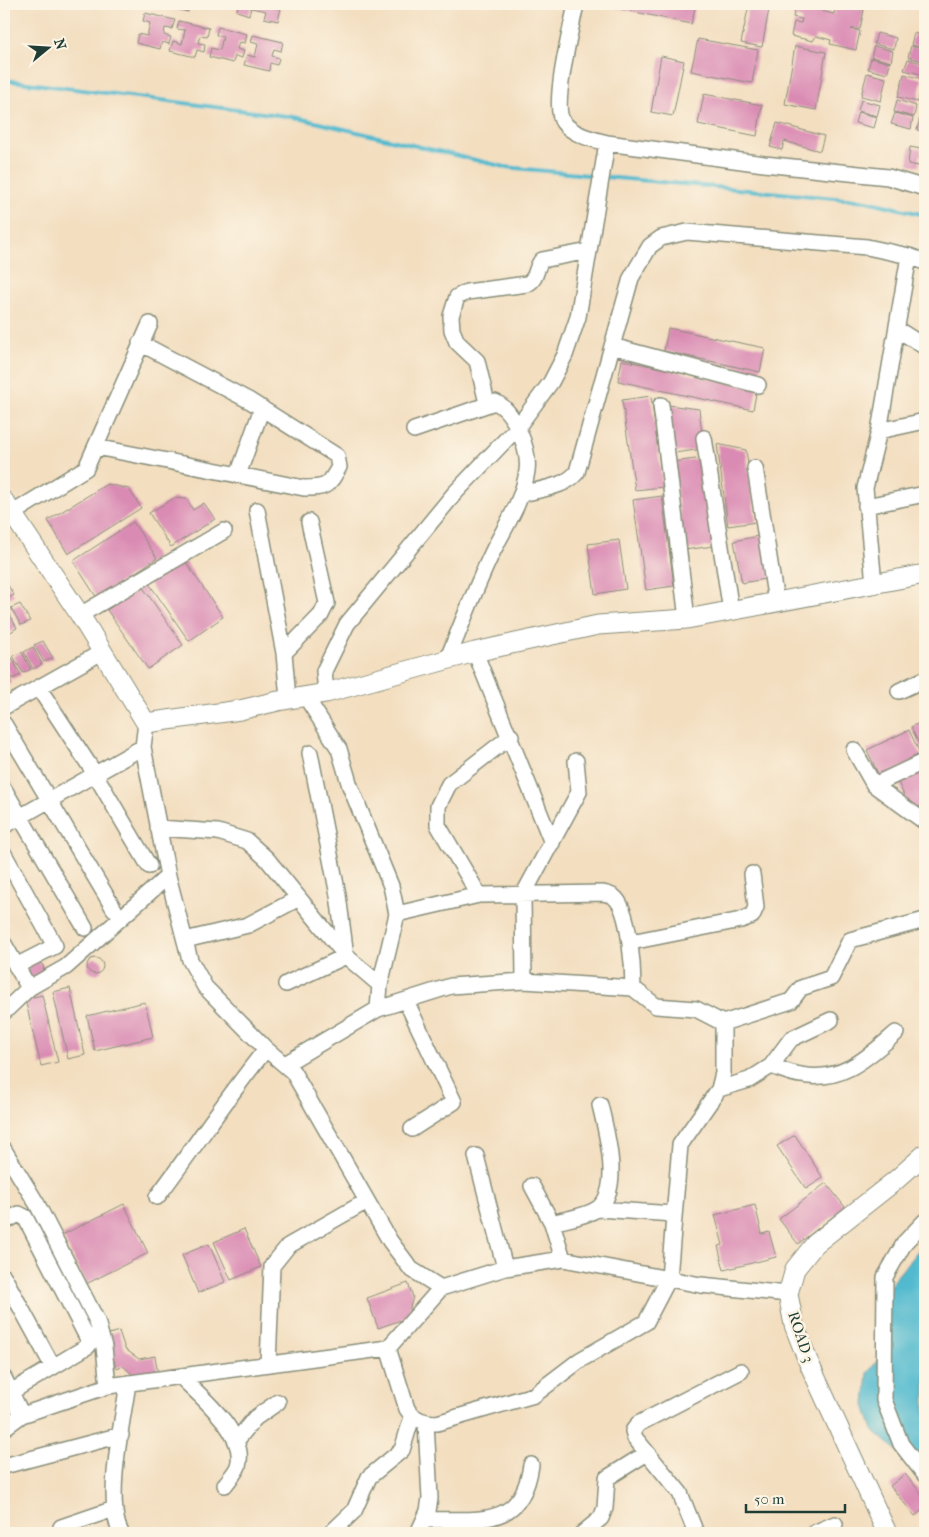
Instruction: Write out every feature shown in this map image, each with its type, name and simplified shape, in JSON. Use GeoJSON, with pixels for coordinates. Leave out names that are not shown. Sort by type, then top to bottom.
{"type":"FeatureCollection","features":[{"type":"Feature","properties":{"kind":"street"},"geometry":{"type":"LineString","coordinates":[[576,4],[558,112],[564,123],[584,138],[607,143],[764,164],[888,177],[925,188]]}},
{"type":"Feature","properties":{"kind":"street"},"geometry":{"type":"LineString","coordinates":[[326,693],[324,671],[347,624],[454,494],[518,428],[551,382],[565,355],[578,318],[607,143]]}},
{"type":"Feature","properties":{"kind":"street"},"geometry":{"type":"LineString","coordinates":[[522,494],[565,482],[572,479],[578,472],[631,278],[650,246],[661,238],[687,232],[867,247],[909,256],[925,262]]}},
{"type":"Feature","properties":{"kind":"street"},"geometry":{"type":"LineString","coordinates":[[487,404],[477,362],[457,342],[452,330],[451,316],[458,297],[467,292],[527,284],[534,279],[539,263],[542,260],[589,251]]}},
{"type":"Feature","properties":{"kind":"street"},"geometry":{"type":"LineString","coordinates":[[874,584],[865,488],[879,431],[909,256]]}},
{"type":"Feature","properties":{"kind":"street"},"geometry":{"type":"LineString","coordinates":[[150,324],[86,468],[8,507],[80,615],[146,723],[143,747],[168,876],[190,960],[204,986],[266,1049],[293,1072],[390,1241],[411,1268],[441,1288]]}},
{"type":"Feature","properties":{"kind":"street"},"geometry":{"type":"LineString","coordinates":[[897,328],[925,347]]}},
{"type":"Feature","properties":{"kind":"street"},"geometry":{"type":"LineString","coordinates":[[96,447],[304,488],[322,488],[331,482],[339,467],[337,456],[262,408],[140,343]]}},
{"type":"Feature","properties":{"kind":"street"},"geometry":{"type":"LineString","coordinates":[[612,346],[758,385]]}},
{"type":"Feature","properties":{"kind":"street"},"geometry":{"type":"LineString","coordinates":[[414,430],[495,402],[501,405],[518,428],[525,446],[528,469],[522,494],[492,552],[447,660]]}},
{"type":"Feature","properties":{"kind":"street"},"geometry":{"type":"LineString","coordinates":[[661,405],[687,619]]}},
{"type":"Feature","properties":{"kind":"street"},"geometry":{"type":"LineString","coordinates":[[238,475],[262,408]]}},
{"type":"Feature","properties":{"kind":"street"},"geometry":{"type":"LineString","coordinates":[[879,431],[925,421]]}},
{"type":"Feature","properties":{"kind":"street"},"geometry":{"type":"LineString","coordinates":[[704,438],[731,611]]}},
{"type":"Feature","properties":{"kind":"street"},"geometry":{"type":"LineString","coordinates":[[755,468],[776,602]]}},
{"type":"Feature","properties":{"kind":"street"},"geometry":{"type":"LineString","coordinates":[[866,506],[925,494]]}},
{"type":"Feature","properties":{"kind":"street"},"geometry":{"type":"LineString","coordinates":[[257,510],[284,653],[297,698],[339,749],[350,786],[391,886],[397,914],[380,985],[378,1009]]}},
{"type":"Feature","properties":{"kind":"street"},"geometry":{"type":"LineString","coordinates":[[284,653],[321,615],[327,603],[310,522]]}},
{"type":"Feature","properties":{"kind":"street"},"geometry":{"type":"LineString","coordinates":[[80,615],[224,531]]}},
{"type":"Feature","properties":{"kind":"street"},"geometry":{"type":"LineString","coordinates":[[146,723],[240,710],[326,693],[475,652],[598,625],[687,619],[925,574]]}},
{"type":"Feature","properties":{"kind":"street"},"geometry":{"type":"LineString","coordinates":[[4,707],[102,652]]}},
{"type":"Feature","properties":{"kind":"street"},"geometry":{"type":"LineString","coordinates":[[475,652],[511,736],[552,843]]}},
{"type":"Feature","properties":{"kind":"street"},"geometry":{"type":"LineString","coordinates":[[899,691],[925,679]]}},
{"type":"Feature","properties":{"kind":"street"},"geometry":{"type":"LineString","coordinates":[[44,696],[95,774],[149,866]]}},
{"type":"Feature","properties":{"kind":"street"},"geometry":{"type":"LineString","coordinates":[[4,724],[114,909]]}},
{"type":"Feature","properties":{"kind":"street"},"geometry":{"type":"LineString","coordinates":[[479,895],[438,825],[438,806],[449,784],[511,736]]}},
{"type":"Feature","properties":{"kind":"street"},"geometry":{"type":"LineString","coordinates":[[4,826],[143,747]]}},
{"type":"Feature","properties":{"kind":"street"},"geometry":{"type":"LineString","coordinates":[[854,750],[874,785],[925,822]]}},
{"type":"Feature","properties":{"kind":"street"},"geometry":{"type":"LineString","coordinates":[[310,753],[338,895],[346,956]]}},
{"type":"Feature","properties":{"kind":"street"},"geometry":{"type":"LineString","coordinates":[[524,981],[523,895],[579,792],[576,761]]}},
{"type":"Feature","properties":{"kind":"street"},"geometry":{"type":"LineString","coordinates":[[874,785],[925,761]]}},
{"type":"Feature","properties":{"kind":"street"},"geometry":{"type":"LineString","coordinates":[[4,789],[85,928]]}},
{"type":"Feature","properties":{"kind":"street"},"geometry":{"type":"LineString","coordinates":[[158,828],[218,832],[247,841],[267,859],[346,956],[380,985]]}},
{"type":"Feature","properties":{"kind":"street"},"geometry":{"type":"LineString","coordinates":[[4,854],[55,946],[16,966]]}},
{"type":"Feature","properties":{"kind":"street"},"geometry":{"type":"LineString","coordinates":[[631,942],[741,920],[752,916],[756,907],[752,874]]}},
{"type":"Feature","properties":{"kind":"street"},"geometry":{"type":"LineString","coordinates":[[4,1012],[29,988],[66,966],[168,876]]}},
{"type":"Feature","properties":{"kind":"street"},"geometry":{"type":"LineString","coordinates":[[397,914],[479,895],[603,893],[614,897],[620,905],[631,942],[633,988]]}},
{"type":"Feature","properties":{"kind":"street"},"geometry":{"type":"LineString","coordinates":[[185,940],[248,925],[298,898]]}},
{"type":"Feature","properties":{"kind":"street"},"geometry":{"type":"LineString","coordinates":[[284,1064],[378,1009],[451,986],[524,981],[633,988],[656,1006],[696,1009],[723,1023],[791,1001],[801,988],[831,978],[850,940],[925,920]]}},
{"type":"Feature","properties":{"kind":"street"},"geometry":{"type":"LineString","coordinates":[[4,944],[29,988]]}},
{"type":"Feature","properties":{"kind":"street"},"geometry":{"type":"LineString","coordinates":[[286,984],[346,956]]}},
{"type":"Feature","properties":{"kind":"street"},"geometry":{"type":"LineString","coordinates":[[406,1001],[454,1102],[412,1129]]}},
{"type":"Feature","properties":{"kind":"street"},"geometry":{"type":"LineString","coordinates":[[719,1089],[749,1080],[771,1066],[791,1039],[831,1020]]}},
{"type":"Feature","properties":{"kind":"street"},"geometry":{"type":"LineString","coordinates":[[388,1348],[407,1409],[412,1416],[426,1423],[437,1423],[534,1394],[580,1360],[646,1322],[669,1278],[680,1145],[719,1089],[723,1073],[723,1023]]}},
{"type":"Feature","properties":{"kind":"street"},"geometry":{"type":"LineString","coordinates":[[771,1066],[802,1076],[828,1075],[853,1068],[896,1033]]}},
{"type":"Feature","properties":{"kind":"street"},"geometry":{"type":"LineString","coordinates":[[157,1197],[197,1143],[227,1096],[266,1049]]}},
{"type":"Feature","properties":{"kind":"street"},"geometry":{"type":"LineString","coordinates":[[598,1209],[606,1199],[611,1166],[600,1105]]}},
{"type":"Feature","properties":{"kind":"street"},"geometry":{"type":"LineString","coordinates":[[4,1150],[37,1204],[97,1321],[104,1347],[108,1386]]}},
{"type":"Feature","properties":{"kind":"street","name":"ROAD 3"},"geometry":{"type":"LineString","coordinates":[[887,1533],[808,1361],[794,1325],[788,1294],[795,1269],[815,1244],[896,1180],[925,1154]]}},
{"type":"Feature","properties":{"kind":"street"},"geometry":{"type":"LineString","coordinates":[[476,1156],[505,1268]]}},
{"type":"Feature","properties":{"kind":"street"},"geometry":{"type":"LineString","coordinates":[[532,1186],[552,1223],[563,1260]]}},
{"type":"Feature","properties":{"kind":"street"},"geometry":{"type":"LineString","coordinates":[[268,1364],[272,1266],[288,1246],[367,1201]]}},
{"type":"Feature","properties":{"kind":"street"},"geometry":{"type":"LineString","coordinates":[[552,1223],[598,1209],[674,1214]]}},
{"type":"Feature","properties":{"kind":"street"},"geometry":{"type":"LineString","coordinates":[[4,1222],[19,1214],[25,1217],[89,1340],[88,1346],[7,1394]]}},
{"type":"Feature","properties":{"kind":"street"},"geometry":{"type":"LineString","coordinates":[[925,1221],[905,1242],[885,1277],[884,1400],[901,1444],[925,1475]]}},
{"type":"Feature","properties":{"kind":"street"},"geometry":{"type":"LineString","coordinates":[[4,1428],[22,1415],[108,1386],[388,1348],[441,1288],[505,1268],[563,1260],[701,1285],[788,1294]]}},
{"type":"Feature","properties":{"kind":"street"},"geometry":{"type":"LineString","coordinates":[[4,1277],[53,1367]]}},
{"type":"Feature","properties":{"kind":"street"},"geometry":{"type":"LineString","coordinates":[[696,1533],[680,1493],[635,1438],[633,1431],[638,1424],[741,1372]]}},
{"type":"Feature","properties":{"kind":"street"},"geometry":{"type":"LineString","coordinates":[[180,1376],[230,1429],[237,1440],[238,1466],[225,1485]]}},
{"type":"Feature","properties":{"kind":"street"},"geometry":{"type":"LineString","coordinates":[[4,1378],[7,1394],[22,1415]]}},
{"type":"Feature","properties":{"kind":"street"},"geometry":{"type":"LineString","coordinates":[[122,1533],[116,1524],[114,1509],[128,1383]]}},
{"type":"Feature","properties":{"kind":"street"},"geometry":{"type":"LineString","coordinates":[[237,1440],[255,1418],[278,1402]]}},
{"type":"Feature","properties":{"kind":"street"},"geometry":{"type":"LineString","coordinates":[[331,1533],[354,1511],[369,1477],[402,1450],[412,1416]]}},
{"type":"Feature","properties":{"kind":"street"},"geometry":{"type":"LineString","coordinates":[[421,1526],[428,1511],[430,1498],[426,1423]]}},
{"type":"Feature","properties":{"kind":"street"},"geometry":{"type":"LineString","coordinates":[[4,1466],[121,1435]]}},
{"type":"Feature","properties":{"kind":"street"},"geometry":{"type":"LineString","coordinates":[[583,1533],[601,1518],[605,1508],[607,1478],[648,1453]]}},
{"type":"Feature","properties":{"kind":"street"},"geometry":{"type":"LineString","coordinates":[[421,1526],[499,1516],[519,1500],[528,1487],[531,1465]]}},
{"type":"Feature","properties":{"kind":"street"},"geometry":{"type":"LineString","coordinates":[[61,1527],[114,1509]]}},
{"type":"Feature","properties":{"kind":"street"},"geometry":{"type":"LineString","coordinates":[[814,1533],[835,1524]]}},
{"type":"Feature","properties":{"kind":"water"},"geometry":{"type":"Polygon","coordinates":[[[925,1242],[925,1470],[911,1463],[873,1430],[865,1405],[868,1373],[879,1358],[879,1309],[893,1281],[925,1242]]]}},
{"type":"Feature","properties":{"kind":"building"},"geometry":{"type":"Polygon","coordinates":[[[176,4],[190,4],[188,12],[175,9],[176,4]]]}},
{"type":"Feature","properties":{"kind":"building"},"geometry":{"type":"Polygon","coordinates":[[[238,4],[278,4],[277,9],[281,8],[278,21],[264,18],[266,11],[251,8],[249,15],[237,11],[238,4]]]}},
{"type":"Feature","properties":{"kind":"building"},"geometry":{"type":"Polygon","coordinates":[[[607,4],[696,4],[691,24],[607,6],[607,4]]]}},
{"type":"Feature","properties":{"kind":"building"},"geometry":{"type":"Polygon","coordinates":[[[749,4],[770,4],[762,47],[741,43],[749,4]]]}},
{"type":"Feature","properties":{"kind":"building"},"geometry":{"type":"Polygon","coordinates":[[[796,4],[823,4],[822,11],[834,14],[836,4],[864,10],[860,29],[851,29],[860,31],[856,50],[830,44],[831,40],[816,36],[813,41],[791,36],[794,22],[801,23],[802,19],[793,17],[796,4]]]}},
{"type":"Feature","properties":{"kind":"building"},"geometry":{"type":"Polygon","coordinates":[[[145,13],[175,20],[172,29],[165,28],[164,35],[171,37],[169,44],[162,42],[160,49],[136,43],[138,34],[147,36],[150,23],[143,21],[145,13]]]}},
{"type":"Feature","properties":{"kind":"building"},"geometry":{"type":"Polygon","coordinates":[[[179,21],[209,28],[207,37],[200,36],[198,43],[205,44],[204,52],[197,50],[195,57],[170,51],[173,41],[182,44],[185,30],[177,29],[179,21]]]}},
{"type":"Feature","properties":{"kind":"building"},"geometry":{"type":"Polygon","coordinates":[[[218,27],[247,34],[245,43],[239,42],[237,49],[244,51],[242,58],[235,56],[233,63],[209,57],[211,48],[220,50],[223,36],[216,35],[218,27]]]}},
{"type":"Feature","properties":{"kind":"building"},"geometry":{"type":"Polygon","coordinates":[[[877,33],[896,38],[894,49],[874,44],[877,33]]]}},
{"type":"Feature","properties":{"kind":"building"},"geometry":{"type":"Polygon","coordinates":[[[914,33],[925,36],[925,48],[911,45],[914,33]]]}},
{"type":"Feature","properties":{"kind":"building"},"geometry":{"type":"Polygon","coordinates":[[[253,35],[283,42],[281,51],[274,49],[272,56],[279,58],[277,65],[270,63],[269,71],[244,65],[247,55],[255,57],[258,44],[251,42],[253,35]]]}},
{"type":"Feature","properties":{"kind":"building"},"geometry":{"type":"Polygon","coordinates":[[[698,39],[758,50],[752,83],[691,71],[698,39]]]}},
{"type":"Feature","properties":{"kind":"building"},"geometry":{"type":"Polygon","coordinates":[[[795,46],[826,52],[816,110],[785,104],[795,46]]]}},
{"type":"Feature","properties":{"kind":"building"},"geometry":{"type":"Polygon","coordinates":[[[874,46],[893,51],[891,62],[871,57],[874,46]]]}},
{"type":"Feature","properties":{"kind":"building"},"geometry":{"type":"Polygon","coordinates":[[[911,46],[925,50],[925,62],[908,57],[911,46]]]}},
{"type":"Feature","properties":{"kind":"building"},"geometry":{"type":"Polygon","coordinates":[[[661,56],[684,61],[673,116],[651,112],[661,56]]]}},
{"type":"Feature","properties":{"kind":"building"},"geometry":{"type":"Polygon","coordinates":[[[871,58],[890,63],[887,74],[868,69],[871,58]]]}},
{"type":"Feature","properties":{"kind":"building"},"geometry":{"type":"Polygon","coordinates":[[[908,59],[925,64],[924,75],[904,70],[908,59]]]}},
{"type":"Feature","properties":{"kind":"building"},"geometry":{"type":"Polygon","coordinates":[[[867,73],[886,78],[881,101],[861,96],[867,73]]]}},
{"type":"Feature","properties":{"kind":"building"},"geometry":{"type":"Polygon","coordinates":[[[904,74],[922,79],[918,102],[898,97],[904,74]]]}},
{"type":"Feature","properties":{"kind":"building"},"geometry":{"type":"Polygon","coordinates":[[[704,94],[762,105],[757,136],[698,124],[704,94]]]}},
{"type":"Feature","properties":{"kind":"building"},"geometry":{"type":"Polygon","coordinates":[[[861,100],[880,105],[877,116],[858,111],[861,100]]]}},
{"type":"Feature","properties":{"kind":"building"},"geometry":{"type":"Polygon","coordinates":[[[897,100],[916,106],[914,117],[894,112],[897,100]]]}},
{"type":"Feature","properties":{"kind":"building"},"geometry":{"type":"Polygon","coordinates":[[[858,112],[877,117],[874,128],[855,123],[858,112]]]}},
{"type":"Feature","properties":{"kind":"building"},"geometry":{"type":"Polygon","coordinates":[[[895,113],[913,118],[911,129],[891,124],[895,113]]]}},
{"type":"Feature","properties":{"kind":"building"},"geometry":{"type":"Polygon","coordinates":[[[920,118],[925,120],[925,132],[917,130],[920,118]]]}},
{"type":"Feature","properties":{"kind":"building"},"geometry":{"type":"Polygon","coordinates":[[[777,123],[824,136],[820,151],[784,141],[782,150],[770,147],[777,123]]]}},
{"type":"Feature","properties":{"kind":"building"},"geometry":{"type":"Polygon","coordinates":[[[910,147],[921,149],[919,166],[908,164],[910,147]]]}},
{"type":"Feature","properties":{"kind":"building"},"geometry":{"type":"Polygon","coordinates":[[[668,328],[765,348],[760,372],[664,351],[668,328]]]}},
{"type":"Feature","properties":{"kind":"building"},"geometry":{"type":"Polygon","coordinates":[[[622,360],[757,388],[753,410],[618,381],[622,360]]]}},
{"type":"Feature","properties":{"kind":"building"},"geometry":{"type":"Polygon","coordinates":[[[651,396],[663,487],[635,490],[622,400],[651,396]]]}},
{"type":"Feature","properties":{"kind":"building"},"geometry":{"type":"Polygon","coordinates":[[[668,405],[699,409],[704,449],[674,453],[668,405]]]}},
{"type":"Feature","properties":{"kind":"building"},"geometry":{"type":"Polygon","coordinates":[[[717,444],[746,450],[756,522],[728,526],[717,444]]]}},
{"type":"Feature","properties":{"kind":"building"},"geometry":{"type":"Polygon","coordinates":[[[703,458],[714,546],[684,550],[673,462],[703,458]]]}},
{"type":"Feature","properties":{"kind":"building"},"geometry":{"type":"Polygon","coordinates":[[[107,484],[129,489],[141,508],[68,554],[48,520],[107,484]]]}},
{"type":"Feature","properties":{"kind":"building"},"geometry":{"type":"Polygon","coordinates":[[[662,496],[674,586],[646,590],[633,500],[662,496]]]}},
{"type":"Feature","properties":{"kind":"building"},"geometry":{"type":"Polygon","coordinates":[[[174,498],[187,499],[193,510],[204,503],[215,519],[171,547],[149,513],[174,498]]]}},
{"type":"Feature","properties":{"kind":"building"},"geometry":{"type":"Polygon","coordinates":[[[133,522],[157,558],[97,598],[73,561],[133,522]]]}},
{"type":"Feature","properties":{"kind":"building"},"geometry":{"type":"Polygon","coordinates":[[[763,535],[771,578],[742,583],[734,541],[763,535]]]}},
{"type":"Feature","properties":{"kind":"building"},"geometry":{"type":"Polygon","coordinates":[[[619,540],[626,589],[595,594],[588,544],[619,540]]]}},
{"type":"Feature","properties":{"kind":"building"},"geometry":{"type":"Polygon","coordinates":[[[183,558],[223,617],[189,641],[148,582],[183,558]]]}},
{"type":"Feature","properties":{"kind":"building"},"geometry":{"type":"Polygon","coordinates":[[[4,579],[14,595],[5,600],[4,598],[4,579]]]}},
{"type":"Feature","properties":{"kind":"building"},"geometry":{"type":"Polygon","coordinates":[[[142,586],[183,645],[148,669],[107,610],[142,586]]]}},
{"type":"Feature","properties":{"kind":"building"},"geometry":{"type":"Polygon","coordinates":[[[20,604],[30,621],[21,625],[11,608],[20,604]]]}},
{"type":"Feature","properties":{"kind":"building"},"geometry":{"type":"Polygon","coordinates":[[[8,611],[17,628],[9,633],[4,624],[4,613],[8,611]]]}},
{"type":"Feature","properties":{"kind":"building"},"geometry":{"type":"Polygon","coordinates":[[[43,641],[53,658],[44,662],[34,645],[43,641]]]}},
{"type":"Feature","properties":{"kind":"building"},"geometry":{"type":"Polygon","coordinates":[[[33,647],[42,664],[33,669],[24,652],[33,647]]]}},
{"type":"Feature","properties":{"kind":"building"},"geometry":{"type":"Polygon","coordinates":[[[22,652],[31,669],[23,673],[13,656],[22,652]]]}},
{"type":"Feature","properties":{"kind":"building"},"geometry":{"type":"Polygon","coordinates":[[[12,658],[21,675],[12,679],[4,662],[12,658]]]}},
{"type":"Feature","properties":{"kind":"building"},"geometry":{"type":"Polygon","coordinates":[[[4,668],[11,682],[4,686],[4,668]]]}},
{"type":"Feature","properties":{"kind":"building"},"geometry":{"type":"Polygon","coordinates":[[[925,720],[925,756],[911,727],[925,720]]]}},
{"type":"Feature","properties":{"kind":"building"},"geometry":{"type":"Polygon","coordinates":[[[909,730],[922,758],[880,778],[867,750],[909,730]]]}},
{"type":"Feature","properties":{"kind":"building"},"geometry":{"type":"Polygon","coordinates":[[[925,769],[925,804],[911,811],[898,782],[925,769]]]}},
{"type":"Feature","properties":{"kind":"building"},"geometry":{"type":"Polygon","coordinates":[[[92,958],[98,958],[103,963],[101,972],[92,974],[87,969],[87,963],[92,958]]]}},
{"type":"Feature","properties":{"kind":"building"},"geometry":{"type":"Polygon","coordinates":[[[35,960],[43,965],[44,971],[33,980],[25,971],[35,960]]]}},
{"type":"Feature","properties":{"kind":"building"},"geometry":{"type":"Polygon","coordinates":[[[70,988],[85,1055],[68,1059],[53,992],[70,988]]]}},
{"type":"Feature","properties":{"kind":"building"},"geometry":{"type":"Polygon","coordinates":[[[42,995],[58,1062],[41,1066],[25,999],[42,995]]]}},
{"type":"Feature","properties":{"kind":"building"},"geometry":{"type":"Polygon","coordinates":[[[145,1002],[153,1037],[95,1051],[87,1016],[145,1002]]]}},
{"type":"Feature","properties":{"kind":"building"},"geometry":{"type":"Polygon","coordinates":[[[795,1135],[823,1178],[806,1189],[777,1146],[795,1135]]]}},
{"type":"Feature","properties":{"kind":"building"},"geometry":{"type":"Polygon","coordinates":[[[826,1183],[845,1207],[798,1244],[779,1219],[826,1183]]]}},
{"type":"Feature","properties":{"kind":"building"},"geometry":{"type":"Polygon","coordinates":[[[124,1204],[148,1253],[86,1284],[62,1235],[124,1204]]]}},
{"type":"Feature","properties":{"kind":"building"},"geometry":{"type":"Polygon","coordinates":[[[755,1205],[762,1234],[769,1232],[776,1257],[724,1270],[718,1246],[723,1245],[715,1215],[755,1205]]]}},
{"type":"Feature","properties":{"kind":"building"},"geometry":{"type":"Polygon","coordinates":[[[244,1229],[261,1267],[231,1280],[214,1242],[244,1229]]]}},
{"type":"Feature","properties":{"kind":"building"},"geometry":{"type":"Polygon","coordinates":[[[209,1244],[225,1282],[198,1293],[182,1255],[209,1244]]]}},
{"type":"Feature","properties":{"kind":"building"},"geometry":{"type":"Polygon","coordinates":[[[408,1283],[413,1297],[407,1318],[378,1328],[367,1298],[408,1283]]]}},
{"type":"Feature","properties":{"kind":"building"},"geometry":{"type":"Polygon","coordinates":[[[119,1331],[125,1349],[139,1359],[155,1356],[158,1374],[132,1379],[131,1373],[123,1366],[116,1368],[106,1335],[119,1331]]]}},
{"type":"Feature","properties":{"kind":"building"},"geometry":{"type":"Polygon","coordinates":[[[905,1474],[925,1498],[925,1508],[915,1516],[890,1486],[905,1474]]]}},
{"type":"Feature","properties":{"kind":"waterway"},"geometry":{"type":"LineString","coordinates":[[4,80],[294,117],[505,167],[598,176]]}},
{"type":"Feature","properties":{"kind":"waterway"},"geometry":{"type":"LineString","coordinates":[[605,177],[867,201],[925,215]]}}]}
